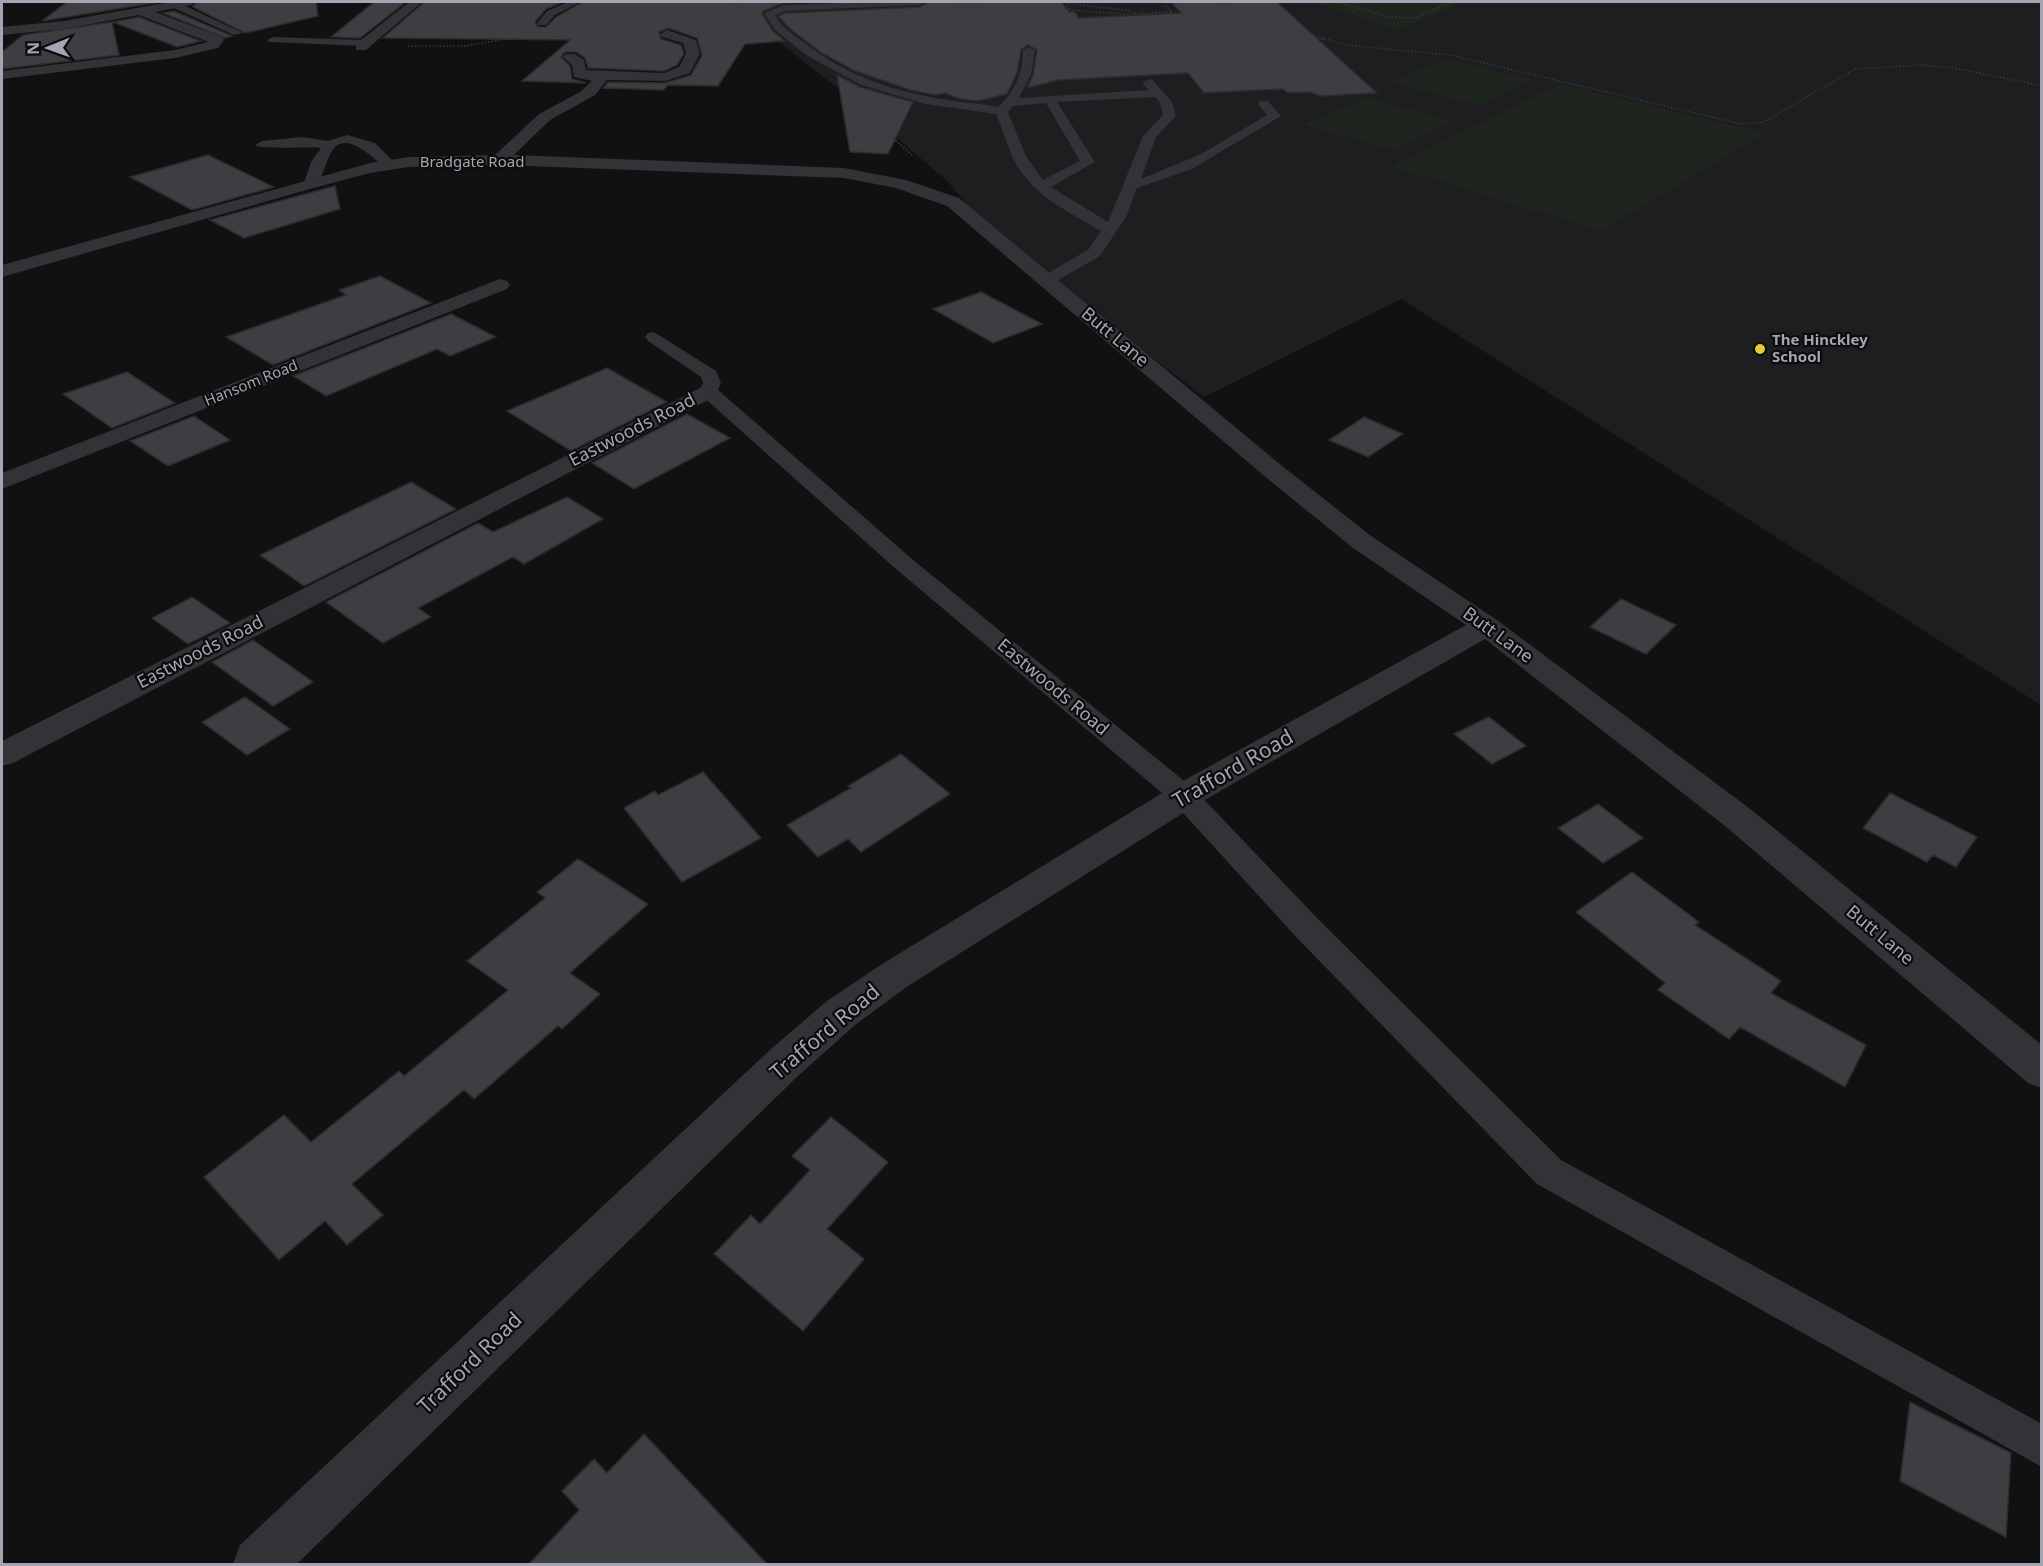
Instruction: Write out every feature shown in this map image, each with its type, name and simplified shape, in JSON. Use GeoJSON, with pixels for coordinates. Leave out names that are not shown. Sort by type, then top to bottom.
{"type":"FeatureCollection","features":[{"type":"Feature","properties":{"kind":"street"},"geometry":{"type":"LineString","coordinates":[[2,75],[176,54],[213,45],[217,40],[117,2]]}},
{"type":"Feature","properties":{"kind":"street"},"geometry":{"type":"LineString","coordinates":[[2,31],[64,25],[188,2]]}},
{"type":"Feature","properties":{"kind":"street"},"geometry":{"type":"LineString","coordinates":[[363,45],[416,2]]}},
{"type":"Feature","properties":{"kind":"street"},"geometry":{"type":"LineString","coordinates":[[570,57],[579,63],[579,74],[665,77],[685,70],[693,54],[689,40],[667,34]]}},
{"type":"Feature","properties":{"kind":"street"},"geometry":{"type":"LineString","coordinates":[[500,160],[559,107],[587,95],[599,85],[602,76]]}},
{"type":"Feature","properties":{"kind":"street","name":"Bradgate Road"},"geometry":{"type":"LineString","coordinates":[[2,271],[311,183],[390,165],[433,161],[500,160],[844,173],[889,180],[924,189],[953,202]]}},
{"type":"Feature","properties":{"kind":"street","name":"Butt Lane"},"geometry":{"type":"LineString","coordinates":[[953,202],[1272,470],[1362,542],[1487,626],[1737,817],[2042,1070]]}},
{"type":"Feature","properties":{"kind":"street","name":"Hansom Road"},"geometry":{"type":"LineString","coordinates":[[2,482],[500,285]]}},
{"type":"Feature","properties":{"kind":"street","name":"Eastwoods Road"},"geometry":{"type":"LineString","coordinates":[[2,755],[708,391]]}},
{"type":"Feature","properties":{"kind":"street","name":"Trafford Road"},"geometry":{"type":"LineString","coordinates":[[259,1564],[785,1062],[841,1013],[895,975],[1184,796],[1487,626]]}},
{"type":"Feature","properties":{"kind":"lane"},"geometry":{"type":"LineString","coordinates":[[542,23],[551,13],[575,2]]}},
{"type":"Feature","properties":{"kind":"lane"},"geometry":{"type":"LineString","coordinates":[[920,2],[784,8],[769,13],[771,20],[830,68],[908,98],[1006,107],[1153,87],[1166,102],[1170,116],[1150,136],[1133,185],[1110,230],[1094,253],[1047,280]]}},
{"type":"Feature","properties":{"kind":"lane"},"geometry":{"type":"LineString","coordinates":[[173,4],[238,33]]}},
{"type":"Feature","properties":{"kind":"lane"},"geometry":{"type":"LineString","coordinates":[[273,40],[363,45]]}},
{"type":"Feature","properties":{"kind":"lane"},"geometry":{"type":"LineString","coordinates":[[1006,107],[1020,90],[1030,59],[1029,50]]}},
{"type":"Feature","properties":{"kind":"lane"},"geometry":{"type":"LineString","coordinates":[[1043,186],[1088,162],[1067,124],[1050,100]]}},
{"type":"Feature","properties":{"kind":"lane"},"geometry":{"type":"LineString","coordinates":[[1133,185],[1152,182],[1241,137],[1275,116],[1264,104]]}},
{"type":"Feature","properties":{"kind":"lane"},"geometry":{"type":"LineString","coordinates":[[1006,107],[1023,163],[1043,186],[1110,230]]}},
{"type":"Feature","properties":{"kind":"lane"},"geometry":{"type":"LineString","coordinates":[[262,145],[302,141],[328,145],[347,140],[366,144],[390,165]]}},
{"type":"Feature","properties":{"kind":"lane"},"geometry":{"type":"LineString","coordinates":[[311,183],[314,169],[328,145]]}},
{"type":"Feature","properties":{"kind":"lane"},"geometry":{"type":"LineString","coordinates":[[654,337],[710,375],[712,383],[708,391]]}},
{"type":"Feature","properties":{"kind":"lane","name":"Eastwoods Road"},"geometry":{"type":"LineString","coordinates":[[708,391],[904,564],[1184,796],[1308,929],[1549,1172],[2042,1447]]}},
{"type":"Feature","properties":{"kind":"path"},"geometry":{"type":"LineString","coordinates":[[1066,3],[1074,2]]}},
{"type":"Feature","properties":{"kind":"path"},"geometry":{"type":"LineString","coordinates":[[1066,3],[1069,9],[1136,13],[1172,12],[1164,2]]}},
{"type":"Feature","properties":{"kind":"path"},"geometry":{"type":"LineString","coordinates":[[1066,3],[1130,11],[1165,10],[1164,2]]}},
{"type":"Feature","properties":{"kind":"path"},"geometry":{"type":"LineString","coordinates":[[1219,2],[1257,42],[1329,39]]}},
{"type":"Feature","properties":{"kind":"path"},"geometry":{"type":"LineString","coordinates":[[1338,2],[1388,16],[1415,18],[1452,2]]}},
{"type":"Feature","properties":{"kind":"path"},"geometry":{"type":"LineString","coordinates":[[1223,5],[1346,45],[1450,55],[1741,124],[1764,122],[1855,69],[1922,64],[1954,68],[2042,86]]}},
{"type":"Feature","properties":{"kind":"path"},"geometry":{"type":"LineString","coordinates":[[946,8],[987,7],[990,13],[992,36],[954,49]]}},
{"type":"Feature","properties":{"kind":"path"},"geometry":{"type":"LineString","coordinates":[[990,13],[1060,10]]}},
{"type":"Feature","properties":{"kind":"path"},"geometry":{"type":"LineString","coordinates":[[1130,11],[1136,13]]}},
{"type":"Feature","properties":{"kind":"path"},"geometry":{"type":"LineString","coordinates":[[971,77],[962,73],[954,49],[935,28],[939,21],[964,20],[992,24]]}},
{"type":"Feature","properties":{"kind":"shaded area","name":"The Hinckley School"},"geometry":{"type":"Polygon","coordinates":[[[728,2],[1311,2],[1399,31],[1464,2],[2041,2],[2041,705],[1401,299],[1204,397],[1078,301],[970,208],[947,181],[853,100],[728,2]]]}},
{"type":"Feature","properties":{"kind":"shaded area"},"geometry":{"type":"Polygon","coordinates":[[[1311,2],[1464,2],[1399,31],[1311,2]]]}},
{"type":"Feature","properties":{"kind":"shaded area"},"geometry":{"type":"Polygon","coordinates":[[[1445,59],[1532,79],[1480,106],[1390,82],[1445,59]]]}},
{"type":"Feature","properties":{"kind":"shaded area"},"geometry":{"type":"Polygon","coordinates":[[[1561,84],[1765,133],[1601,231],[1391,166],[1561,84]]]}},
{"type":"Feature","properties":{"kind":"shaded area"},"geometry":{"type":"Polygon","coordinates":[[[1366,98],[1454,121],[1394,150],[1304,125],[1366,98]]]}},
{"type":"Feature","properties":{"kind":"building"},"geometry":{"type":"Polygon","coordinates":[[[67,2],[160,2],[42,21],[67,2]]]}},
{"type":"Feature","properties":{"kind":"building"},"geometry":{"type":"Polygon","coordinates":[[[196,2],[316,2],[318,16],[245,33],[193,7],[196,2]]]}},
{"type":"Feature","properties":{"kind":"building"},"geometry":{"type":"Polygon","coordinates":[[[374,2],[406,2],[360,38],[331,37],[374,2]]]}},
{"type":"Feature","properties":{"kind":"building"},"geometry":{"type":"Polygon","coordinates":[[[424,2],[563,2],[546,9],[535,22],[538,27],[546,27],[556,17],[582,2],[816,2],[784,3],[763,11],[762,14],[773,31],[785,41],[745,44],[718,86],[668,85],[663,90],[603,88],[608,82],[665,83],[691,75],[702,55],[697,38],[668,28],[659,32],[661,39],[681,45],[684,54],[677,65],[664,71],[588,68],[585,58],[576,52],[565,52],[561,57],[570,66],[572,79],[586,83],[522,81],[570,40],[383,38],[424,2]]]}},
{"type":"Feature","properties":{"kind":"building"},"geometry":{"type":"Polygon","coordinates":[[[927,2],[1062,2],[1069,12],[1075,12],[1079,18],[1181,13],[1171,2],[1277,2],[1377,93],[1321,96],[1309,92],[1288,93],[1283,89],[1204,93],[1188,73],[1059,80],[1027,88],[1033,75],[1037,50],[1028,45],[1021,50],[1017,73],[1007,94],[978,101],[960,99],[945,93],[935,95],[910,90],[855,71],[822,53],[790,29],[778,16],[785,13],[920,7],[927,2]]]}},
{"type":"Feature","properties":{"kind":"building"},"geometry":{"type":"Polygon","coordinates":[[[174,11],[232,36],[225,38],[163,13],[174,11]]]}},
{"type":"Feature","properties":{"kind":"building"},"geometry":{"type":"Polygon","coordinates":[[[139,17],[201,41],[177,47],[113,22],[139,17]]]}},
{"type":"Feature","properties":{"kind":"building"},"geometry":{"type":"Polygon","coordinates":[[[112,22],[119,55],[2,69],[2,52],[23,35],[112,22]]]}},
{"type":"Feature","properties":{"kind":"building"},"geometry":{"type":"Polygon","coordinates":[[[837,75],[860,87],[913,102],[888,154],[850,152],[837,75]]]}},
{"type":"Feature","properties":{"kind":"building"},"geometry":{"type":"Polygon","coordinates":[[[208,155],[274,187],[192,210],[130,177],[208,155]]]}},
{"type":"Feature","properties":{"kind":"building"},"geometry":{"type":"Polygon","coordinates":[[[335,186],[340,209],[244,238],[210,220],[335,186]]]}},
{"type":"Feature","properties":{"kind":"building"},"geometry":{"type":"Polygon","coordinates":[[[380,276],[431,303],[273,365],[226,337],[346,295],[339,290],[380,276]]]}},
{"type":"Feature","properties":{"kind":"building"},"geometry":{"type":"Polygon","coordinates":[[[981,292],[1042,324],[993,343],[933,309],[981,292]]]}},
{"type":"Feature","properties":{"kind":"building"},"geometry":{"type":"Polygon","coordinates":[[[451,314],[496,337],[450,356],[437,349],[326,396],[293,376],[451,314]]]}},
{"type":"Feature","properties":{"kind":"building"},"geometry":{"type":"Polygon","coordinates":[[[607,368],[667,402],[571,451],[507,411],[607,368]]]}},
{"type":"Feature","properties":{"kind":"building"},"geometry":{"type":"Polygon","coordinates":[[[127,372],[175,403],[112,428],[63,394],[127,372]]]}},
{"type":"Feature","properties":{"kind":"building"},"geometry":{"type":"Polygon","coordinates":[[[687,414],[730,438],[634,489],[592,463],[687,414]]]}},
{"type":"Feature","properties":{"kind":"building"},"geometry":{"type":"Polygon","coordinates":[[[194,416],[230,440],[168,466],[130,441],[194,416]]]}},
{"type":"Feature","properties":{"kind":"building"},"geometry":{"type":"Polygon","coordinates":[[[1364,417],[1403,434],[1368,457],[1329,440],[1364,417]]]}},
{"type":"Feature","properties":{"kind":"building"},"geometry":{"type":"Polygon","coordinates":[[[411,482],[456,509],[304,586],[260,555],[411,482]]]}},
{"type":"Feature","properties":{"kind":"building"},"geometry":{"type":"Polygon","coordinates":[[[567,497],[603,519],[524,564],[513,557],[418,608],[431,617],[383,643],[326,602],[478,523],[493,532],[567,497]]]}},
{"type":"Feature","properties":{"kind":"building"},"geometry":{"type":"Polygon","coordinates":[[[192,597],[230,623],[188,644],[152,618],[192,597]]]}},
{"type":"Feature","properties":{"kind":"building"},"geometry":{"type":"Polygon","coordinates":[[[1621,599],[1676,625],[1646,654],[1590,627],[1621,599]]]}},
{"type":"Feature","properties":{"kind":"building"},"geometry":{"type":"Polygon","coordinates":[[[253,640],[313,682],[273,706],[212,662],[253,640]]]}},
{"type":"Feature","properties":{"kind":"building"},"geometry":{"type":"Polygon","coordinates":[[[245,697],[290,729],[247,755],[202,722],[245,697]]]}},
{"type":"Feature","properties":{"kind":"building"},"geometry":{"type":"Polygon","coordinates":[[[1489,717],[1526,746],[1492,764],[1454,734],[1489,717]]]}},
{"type":"Feature","properties":{"kind":"building"},"geometry":{"type":"Polygon","coordinates":[[[901,754],[950,794],[861,852],[848,839],[818,857],[787,825],[851,788],[848,786],[901,754]]]}},
{"type":"Feature","properties":{"kind":"building"},"geometry":{"type":"Polygon","coordinates":[[[703,772],[761,838],[682,882],[624,808],[655,791],[658,795],[703,772]]]}},
{"type":"Feature","properties":{"kind":"building"},"geometry":{"type":"Polygon","coordinates":[[[1890,793],[1977,837],[1956,867],[1933,855],[1927,862],[1863,828],[1890,793]]]}},
{"type":"Feature","properties":{"kind":"building"},"geometry":{"type":"Polygon","coordinates":[[[1598,804],[1643,838],[1603,863],[1558,828],[1598,804]]]}},
{"type":"Feature","properties":{"kind":"building"},"geometry":{"type":"Polygon","coordinates":[[[578,859],[648,904],[570,973],[600,994],[562,1029],[558,1026],[474,1099],[464,1090],[352,1184],[383,1215],[347,1245],[325,1221],[279,1260],[204,1177],[284,1115],[311,1142],[399,1071],[404,1076],[508,990],[467,961],[545,898],[537,892],[578,859]]]}},
{"type":"Feature","properties":{"kind":"building"},"geometry":{"type":"Polygon","coordinates":[[[1632,872],[1699,922],[1695,925],[1781,981],[1771,993],[1866,1045],[1845,1087],[1740,1027],[1729,1039],[1658,990],[1665,983],[1576,912],[1632,872]]]}},
{"type":"Feature","properties":{"kind":"building"},"geometry":{"type":"Polygon","coordinates":[[[831,1117],[888,1162],[827,1229],[864,1259],[803,1331],[714,1254],[751,1215],[760,1224],[810,1170],[792,1156],[831,1117]]]}},
{"type":"Feature","properties":{"kind":"building"},"geometry":{"type":"Polygon","coordinates":[[[1910,1402],[2011,1453],[2006,1537],[1900,1481],[1910,1402]]]}},
{"type":"Feature","properties":{"kind":"building"},"geometry":{"type":"Polygon","coordinates":[[[644,1434],[767,1564],[529,1564],[579,1510],[562,1491],[594,1459],[607,1473],[644,1434]]]}},
{"type":"Feature","properties":{"kind":"place","name":"The Hinckley School"},"geometry":{"type":"Point","coordinates":[1760,349]}}]}
